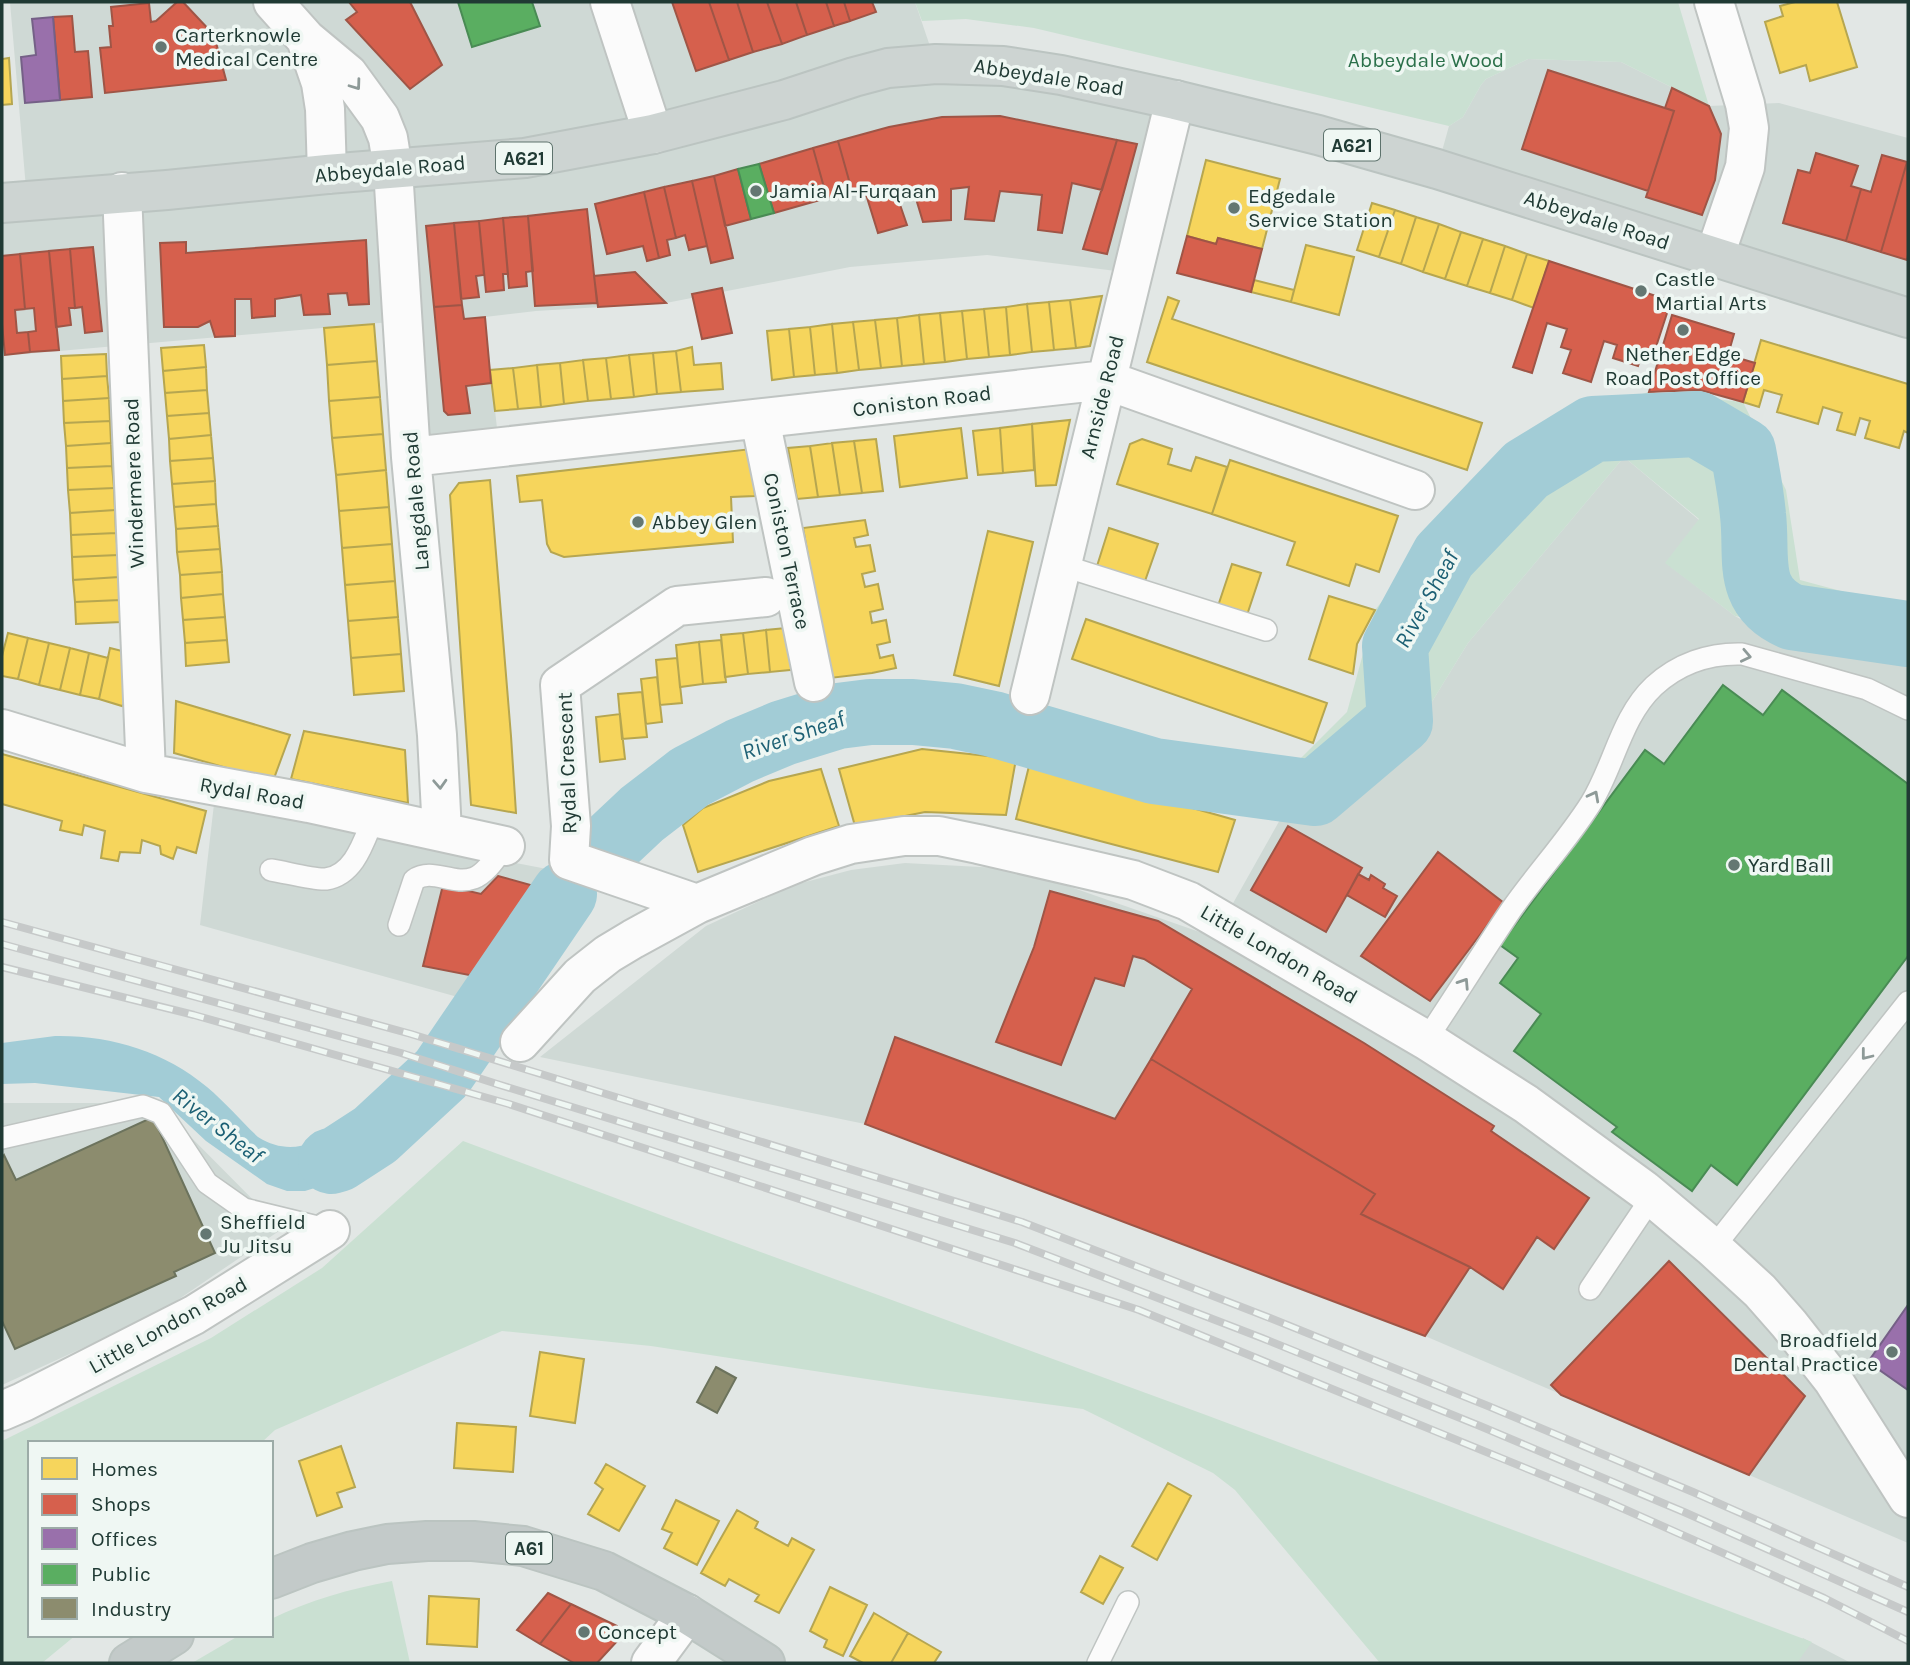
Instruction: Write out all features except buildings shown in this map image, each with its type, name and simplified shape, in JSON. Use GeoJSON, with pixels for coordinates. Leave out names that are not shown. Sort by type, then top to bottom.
{"type":"FeatureCollection","features":[{"type":"Feature","properties":{"kind":"highway","name":"A61"},"geometry":{"type":"LineString","coordinates":[[273,1578],[312,1563],[371,1546],[427,1541],[473,1541],[523,1546],[604,1571],[687,1614],[765,1663]]}},
{"type":"Feature","properties":{"kind":"highway"},"geometry":{"type":"LineString","coordinates":[[129,1663],[171,1637]]}},
{"type":"Feature","properties":{"kind":"main road","name":"Abbeydale Road"},"geometry":{"type":"LineString","coordinates":[[2,202],[525,158],[653,134],[784,100],[877,71],[915,65],[963,63],[1061,75],[1318,135],[1437,169],[1908,318]]}},
{"type":"Feature","properties":{"kind":"street"},"geometry":{"type":"LineString","coordinates":[[274,2],[306,39],[321,83],[327,174]]}},
{"type":"Feature","properties":{"kind":"street"},"geometry":{"type":"LineString","coordinates":[[610,2],[653,134]]}},
{"type":"Feature","properties":{"kind":"street"},"geometry":{"type":"LineString","coordinates":[[1714,2],[1745,104],[1749,128],[1745,167],[1714,258]]}},
{"type":"Feature","properties":{"kind":"street","name":"Langdale Road"},"geometry":{"type":"LineString","coordinates":[[306,39],[348,74],[380,118],[388,138],[393,169],[411,457],[437,735],[442,832]]}},
{"type":"Feature","properties":{"kind":"street","name":"Arnside Road"},"geometry":{"type":"LineString","coordinates":[[1030,695],[1175,100]]}},
{"type":"Feature","properties":{"kind":"street","name":"Windermere Road"},"geometry":{"type":"LineString","coordinates":[[122,192],[146,773]]}},
{"type":"Feature","properties":{"kind":"street","name":"Coniston Road"},"geometry":{"type":"LineString","coordinates":[[411,457],[1106,380],[1415,490]]}},
{"type":"Feature","properties":{"kind":"street","name":"Coniston Terrace"},"geometry":{"type":"LineString","coordinates":[[760,419],[814,682]]}},
{"type":"Feature","properties":{"kind":"street","name":"Rydal Crescent"},"geometry":{"type":"LineString","coordinates":[[697,904],[569,860],[571,826],[560,685],[677,606],[766,597]]}},
{"type":"Feature","properties":{"kind":"street","name":"Rydal Road"},"geometry":{"type":"LineString","coordinates":[[2,729],[146,773],[309,803],[505,846]]}},
{"type":"Feature","properties":{"kind":"street","name":"Little London Road"},"geometry":{"type":"LineString","coordinates":[[520,1042],[571,985],[595,964],[633,939],[697,904],[813,856],[851,844],[904,836],[939,836],[1133,880],[1188,901],[1426,1040],[1526,1104],[1652,1197],[1713,1248],[1759,1291],[1789,1324],[1833,1380],[1908,1498]]}},
{"type":"Feature","properties":{"kind":"street","name":"Little London Road"},"geometry":{"type":"LineString","coordinates":[[2,1411],[194,1315],[330,1230]]}},
{"type":"Feature","properties":{"kind":"street"},"geometry":{"type":"LineString","coordinates":[[652,1663],[687,1614]]}},
{"type":"Feature","properties":{"kind":"lane"},"geometry":{"type":"LineString","coordinates":[[1061,565],[1266,630]]}},
{"type":"Feature","properties":{"kind":"lane"},"geometry":{"type":"LineString","coordinates":[[1426,1040],[1512,909],[1592,802],[1640,703],[1653,686],[1676,670],[1722,653],[1741,654],[1867,689],[1908,709]]}},
{"type":"Feature","properties":{"kind":"lane"},"geometry":{"type":"LineString","coordinates":[[271,870],[324,879],[338,875],[352,865],[374,817]]}},
{"type":"Feature","properties":{"kind":"lane"},"geometry":{"type":"LineString","coordinates":[[399,925],[414,880],[419,876],[428,874],[456,880],[472,879],[483,873],[505,846]]}},
{"type":"Feature","properties":{"kind":"lane"},"geometry":{"type":"LineString","coordinates":[[1713,1248],[1908,1002]]}},
{"type":"Feature","properties":{"kind":"lane"},"geometry":{"type":"LineString","coordinates":[[2,1138],[143,1106],[162,1113],[207,1183],[244,1209],[330,1230]]}},
{"type":"Feature","properties":{"kind":"lane"},"geometry":{"type":"LineString","coordinates":[[1590,1289],[1652,1197]]}},
{"type":"Feature","properties":{"kind":"lane"},"geometry":{"type":"LineString","coordinates":[[1098,1663],[1128,1602]]}},
{"type":"Feature","properties":{"kind":"shaded area"},"geometry":{"type":"Polygon","coordinates":[[[10,2],[915,2],[936,64],[1175,100],[1132,273],[987,255],[850,267],[666,303],[485,317],[499,447],[411,457],[402,321],[2,356],[2,203],[27,200],[10,2]]]}},
{"type":"Feature","properties":{"kind":"shaded area"},"geometry":{"type":"Polygon","coordinates":[[[1528,59],[1621,62],[1709,106],[1779,103],[1908,138],[1908,318],[1437,169],[1449,126],[1463,117],[1481,85],[1486,79],[1528,59]]]}},
{"type":"Feature","properties":{"kind":"shaded area"},"geometry":{"type":"Polygon","coordinates":[[[1624,457],[1699,520],[1666,563],[1735,616],[1787,641],[1908,654],[1908,1543],[1425,1336],[865,1124],[540,1057],[706,926],[794,885],[851,870],[905,863],[1019,869],[1214,937],[1286,809],[1306,813],[1320,812],[1331,807],[1414,731],[1468,643],[1624,457]]]}},
{"type":"Feature","properties":{"kind":"shaded area"},"geometry":{"type":"Polygon","coordinates":[[[214,804],[547,869],[550,894],[472,1001],[200,925],[214,804]]]}},
{"type":"Feature","properties":{"kind":"shaded area"},"geometry":{"type":"Polygon","coordinates":[[[2,1103],[157,1103],[282,1229],[157,1314],[2,1385],[2,1103]]]}},
{"type":"Feature","properties":{"kind":"shaded area"},"geometry":{"type":"Polygon","coordinates":[[[1803,1638],[1851,1663],[1787,1663],[1803,1638]]]}},
{"type":"Feature","properties":{"kind":"green space","name":"Abbeydale Wood"},"geometry":{"type":"Polygon","coordinates":[[[915,2],[1678,2],[1709,106],[1621,62],[1528,59],[1486,79],[1463,117],[1449,126],[1034,28],[966,19],[922,21],[915,2]]]}},
{"type":"Feature","properties":{"kind":"green space"},"geometry":{"type":"Polygon","coordinates":[[[1649,392],[1743,402],[1786,490],[1800,580],[1908,609],[1908,652],[1735,616],[1665,563],[1699,519],[1624,457],[1468,643],[1414,731],[1320,812],[1286,809],[1242,800],[1239,761],[1299,760],[1347,712],[1375,610],[1467,495],[1586,410],[1649,392]]]}},
{"type":"Feature","properties":{"kind":"green space"},"geometry":{"type":"Polygon","coordinates":[[[463,1141],[1812,1642],[1797,1663],[1380,1663],[1235,1490],[1213,1473],[1083,1409],[651,1346],[502,1331],[275,1430],[263,1441],[28,1441],[28,1637],[74,1637],[42,1663],[2,1663],[2,1441],[211,1338],[322,1268],[463,1141]]]}},
{"type":"Feature","properties":{"kind":"green space"},"geometry":{"type":"Polygon","coordinates":[[[392,1581],[410,1663],[192,1663],[237,1637],[273,1637],[273,1618],[300,1606],[392,1581]]]}},
{"type":"Feature","properties":{"kind":"water"},"geometry":{"type":"Polygon","coordinates":[[[55,1036],[96,1038],[155,1055],[190,1074],[258,1137],[274,1145],[290,1147],[320,1139],[347,1121],[372,1098],[426,1114],[396,1146],[380,1158],[334,1182],[305,1191],[287,1191],[267,1184],[206,1141],[159,1097],[35,1083],[2,1084],[2,1043],[55,1036]]]}},
{"type":"Feature","properties":{"kind":"waterway","name":"River Sheaf"},"geometry":{"type":"LineString","coordinates":[[609,845],[642,814],[690,777],[740,751],[783,733],[838,716],[870,712],[955,716],[993,724],[1154,771],[1315,793],[1400,721],[1395,646],[1444,556],[1526,470],[1593,429],[1697,424],[1743,451],[1752,507],[1756,574],[1766,598],[1792,617],[1908,634]]}},
{"type":"Feature","properties":{"kind":"waterway","name":"River Sheaf"},"geometry":{"type":"LineString","coordinates":[[331,1161],[375,1135],[442,1073],[564,894]]}},
{"type":"Feature","properties":{"kind":"railway"},"geometry":{"type":"LineString","coordinates":[[2,922],[411,1034],[1022,1222],[1488,1406],[1693,1492],[1908,1587]]}},
{"type":"Feature","properties":{"kind":"railway"},"geometry":{"type":"LineString","coordinates":[[2,944],[401,1053],[1015,1243],[1480,1426],[1684,1512],[1908,1612]]}},
{"type":"Feature","properties":{"kind":"railway"},"geometry":{"type":"LineString","coordinates":[[2,967],[194,1015],[509,1104],[1139,1310],[1606,1501],[1824,1598],[1908,1641]]}},
{"type":"Feature","properties":{"kind":"place","name":"Carterknowle Medical Centre"},"geometry":{"type":"Point","coordinates":[161,47]}},
{"type":"Feature","properties":{"kind":"place","name":"Jamia Al-Furqaan"},"geometry":{"type":"Point","coordinates":[756,191]}},
{"type":"Feature","properties":{"kind":"place","name":"Edgedale Service Station"},"geometry":{"type":"Point","coordinates":[1234,208]}},
{"type":"Feature","properties":{"kind":"place","name":"Castle Martial Arts"},"geometry":{"type":"Point","coordinates":[1641,291]}},
{"type":"Feature","properties":{"kind":"place","name":"Nether Edge Road Post Office"},"geometry":{"type":"Point","coordinates":[1683,330]}},
{"type":"Feature","properties":{"kind":"place","name":"Abbey Glen"},"geometry":{"type":"Point","coordinates":[638,522]}},
{"type":"Feature","properties":{"kind":"place","name":"Yard Ball"},"geometry":{"type":"Point","coordinates":[1734,865]}},
{"type":"Feature","properties":{"kind":"place","name":"Sheffield Ju Jitsu"},"geometry":{"type":"Point","coordinates":[206,1234]}},
{"type":"Feature","properties":{"kind":"place","name":"Broadfield Dental Practice"},"geometry":{"type":"Point","coordinates":[1892,1352]}},
{"type":"Feature","properties":{"kind":"place","name":"Concept"},"geometry":{"type":"Point","coordinates":[584,1632]}}]}
